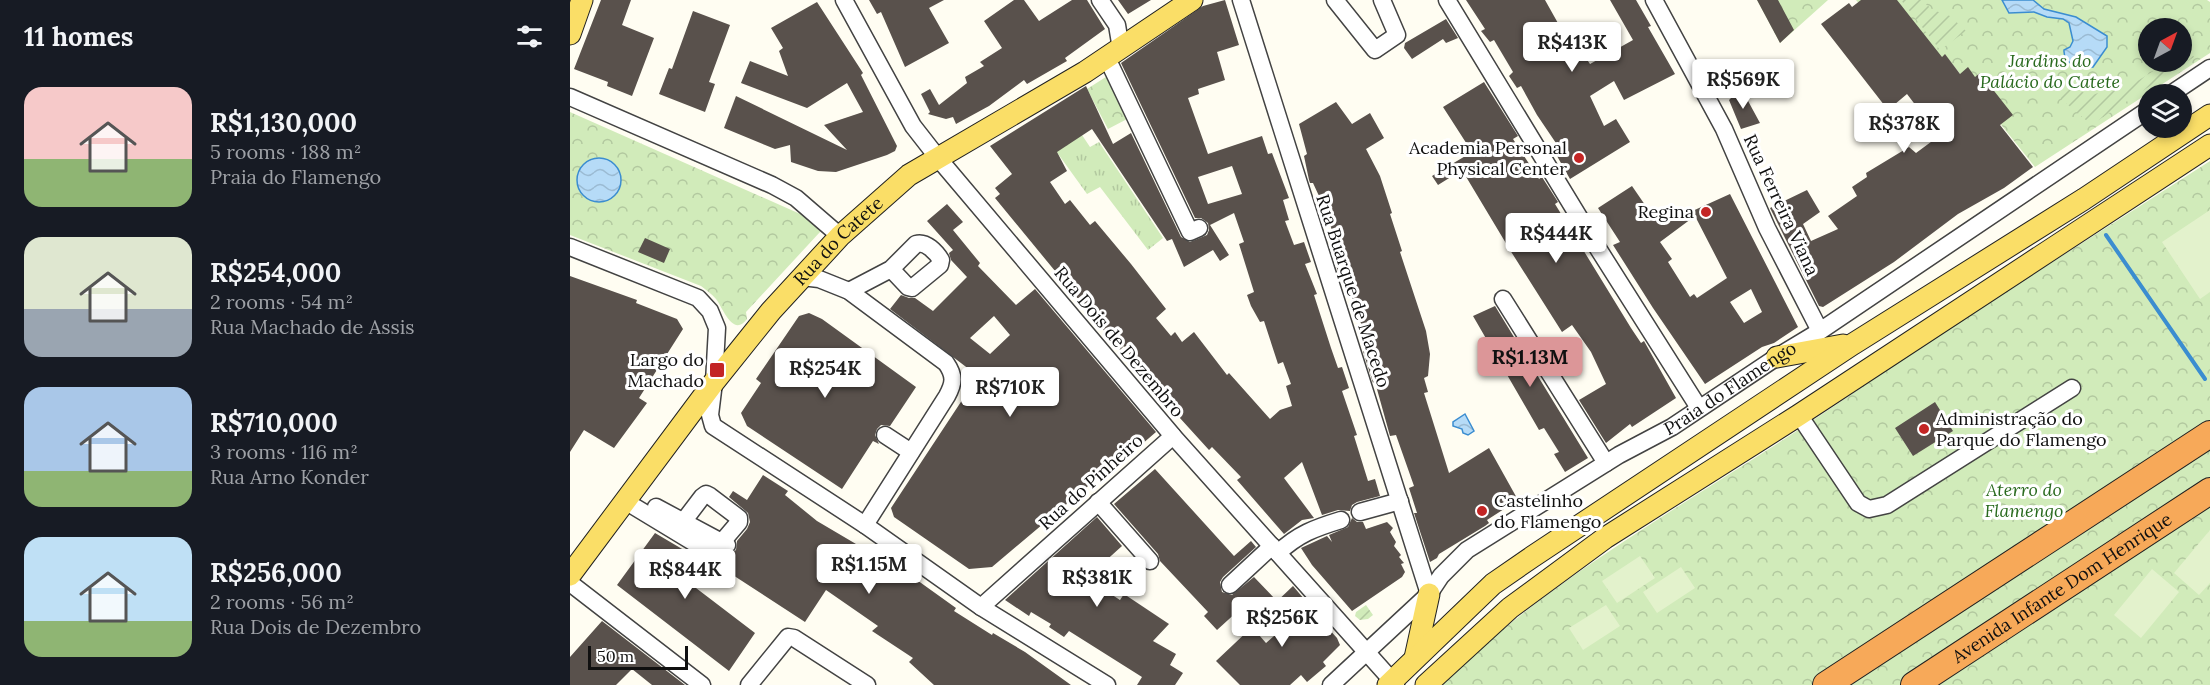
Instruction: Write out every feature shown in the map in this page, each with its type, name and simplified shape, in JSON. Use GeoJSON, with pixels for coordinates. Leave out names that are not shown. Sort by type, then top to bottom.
{"type":"FeatureCollection","features":[{"type":"Feature","properties":{"kind":"highway"},"geometry":{"type":"LineString","coordinates":[[1826,685],[2210,434]]}},
{"type":"Feature","properties":{"kind":"highway","name":"Avenida Infante Dom Henrique"},"geometry":{"type":"LineString","coordinates":[[1914,685],[2210,491]]}},
{"type":"Feature","properties":{"kind":"main road"},"geometry":{"type":"LineString","coordinates":[[570,34],[582,0]]}},
{"type":"Feature","properties":{"kind":"main road","name":"Rua do Catete"},"geometry":{"type":"LineString","coordinates":[[570,575],[714,382],[802,276],[840,236],[909,175],[1114,53],[1192,0]]}},
{"type":"Feature","properties":{"kind":"main road","name":"Praia do Flamengo"},"geometry":{"type":"LineString","coordinates":[[1392,684],[1415,658],[1493,584],[1853,344],[2084,199],[2210,115]]}},
{"type":"Feature","properties":{"kind":"main road"},"geometry":{"type":"LineString","coordinates":[[1426,685],[1510,608],[1605,538],[1799,415],[2210,145]]}},
{"type":"Feature","properties":{"kind":"main road"},"geometry":{"type":"LineString","coordinates":[[1777,357],[1853,344]]}},
{"type":"Feature","properties":{"kind":"main road"},"geometry":{"type":"LineString","coordinates":[[1415,658],[1429,594]]}},
{"type":"Feature","properties":{"kind":"street","name":"Rua Dois de Dezembro"},"geometry":{"type":"LineString","coordinates":[[844,0],[913,126],[938,158],[1173,436],[1392,684]]}},
{"type":"Feature","properties":{"kind":"street"},"geometry":{"type":"LineString","coordinates":[[1100,0],[1117,26],[1114,53],[1190,232],[1199,228]]}},
{"type":"Feature","properties":{"kind":"street","name":"Rua Buarque de Macedo"},"geometry":{"type":"LineString","coordinates":[[1241,0],[1429,594]]}},
{"type":"Feature","properties":{"kind":"street"},"geometry":{"type":"LineString","coordinates":[[1341,2],[1375,50],[1397,36],[1382,0]]}},
{"type":"Feature","properties":{"kind":"street"},"geometry":{"type":"LineString","coordinates":[[1447,0],[1593,240],[1699,408]]}},
{"type":"Feature","properties":{"kind":"street","name":"Rua Ferreira Viana"},"geometry":{"type":"LineString","coordinates":[[1654,0],[1724,129],[1767,228],[1820,331]]}},
{"type":"Feature","properties":{"kind":"street"},"geometry":{"type":"LineString","coordinates":[[2186,84],[2210,68]]}},
{"type":"Feature","properties":{"kind":"street"},"geometry":{"type":"LineString","coordinates":[[570,97],[772,185],[796,198],[840,236]]}},
{"type":"Feature","properties":{"kind":"street","name":"Praia do Flamengo"},"geometry":{"type":"LineString","coordinates":[[1331,685],[1429,594],[1441,576],[1467,550],[1606,463],[1672,427],[1820,331],[2138,117]]}},
{"type":"Feature","properties":{"kind":"street"},"geometry":{"type":"LineString","coordinates":[[570,247],[698,298],[710,311],[717,328],[710,416],[713,426],[865,525],[981,606],[1107,685]]}},
{"type":"Feature","properties":{"kind":"street"},"geometry":{"type":"LineString","coordinates":[[849,291],[891,269]]}},
{"type":"Feature","properties":{"kind":"street"},"geometry":{"type":"LineString","coordinates":[[802,276],[819,279],[849,291],[946,363],[953,376],[953,385],[865,525]]}},
{"type":"Feature","properties":{"kind":"street"},"geometry":{"type":"LineString","coordinates":[[1503,299],[1606,463]]}},
{"type":"Feature","properties":{"kind":"street"},"geometry":{"type":"LineString","coordinates":[[1799,415],[1858,503],[1869,509],[1887,505],[2072,387]]}},
{"type":"Feature","properties":{"kind":"street"},"geometry":{"type":"LineString","coordinates":[[885,435],[911,452]]}},
{"type":"Feature","properties":{"kind":"street","name":"Rua do Pinheiro"},"geometry":{"type":"LineString","coordinates":[[981,606],[1173,436]]}},
{"type":"Feature","properties":{"kind":"street"},"geometry":{"type":"LineString","coordinates":[[682,522],[702,497],[706,494],[710,496],[739,519],[723,548]]}},
{"type":"Feature","properties":{"kind":"street"},"geometry":{"type":"LineString","coordinates":[[628,497],[682,522],[723,548]]}},
{"type":"Feature","properties":{"kind":"street"},"geometry":{"type":"LineString","coordinates":[[628,497],[723,548]]}},
{"type":"Feature","properties":{"kind":"street"},"geometry":{"type":"LineString","coordinates":[[1360,513],[1400,501]]}},
{"type":"Feature","properties":{"kind":"street"},"geometry":{"type":"LineString","coordinates":[[1098,502],[1150,561]]}},
{"type":"Feature","properties":{"kind":"street"},"geometry":{"type":"LineString","coordinates":[[1230,585],[1275,550],[1292,540],[1314,528],[1341,520]]}},
{"type":"Feature","properties":{"kind":"street"},"geometry":{"type":"LineString","coordinates":[[570,583],[702,685]]}},
{"type":"Feature","properties":{"kind":"street"},"geometry":{"type":"LineString","coordinates":[[749,685],[788,637],[794,638],[867,685]]}},
{"type":"Feature","properties":{"kind":"green space"},"geometry":{"type":"Polygon","coordinates":[[[1757,0],[1828,0],[1780,43],[1757,0]]]}},
{"type":"Feature","properties":{"kind":"green space","name":"Jardins do Palácio do Catete"},"geometry":{"type":"Polygon","coordinates":[[[1856,0],[2207,0],[2210,2],[2210,53],[2192,65],[2192,18],[2138,18],[2138,72],[2181,72],[2162,84],[2138,84],[2138,100],[2035,167],[1945,55],[1917,77],[1856,0]]]}},
{"type":"Feature","properties":{"kind":"green space"},"geometry":{"type":"Polygon","coordinates":[[[1901,0],[1921,0],[1933,10],[1950,16],[1966,31],[1940,50],[1901,0]]]}},
{"type":"Feature","properties":{"kind":"green space"},"geometry":{"type":"Polygon","coordinates":[[[2152,72],[2171,72],[2153,84],[2138,84],[2138,94],[2094,123],[2087,121],[2061,99],[2061,89],[2066,87],[2092,95],[2139,80],[2152,72]]]}},
{"type":"Feature","properties":{"kind":"green space"},"geometry":{"type":"Polygon","coordinates":[[[1109,75],[1129,118],[1108,129],[1087,89],[1109,75]]]}},
{"type":"Feature","properties":{"kind":"green space","name":"Largo do Machado"},"geometry":{"type":"Polygon","coordinates":[[[570,112],[816,221],[821,226],[820,232],[746,312],[747,319],[737,325],[729,319],[716,299],[701,286],[570,235],[570,112]]]}},
{"type":"Feature","properties":{"kind":"green space"},"geometry":{"type":"Polygon","coordinates":[[[1082,135],[1090,147],[1099,142],[1163,238],[1148,250],[1100,187],[1087,194],[1056,151],[1082,135]]]}},
{"type":"Feature","properties":{"kind":"green space","name":"Aterro do Flamengo"},"geometry":{"type":"Polygon","coordinates":[[[2210,161],[2210,685],[1441,685],[1520,616],[1605,554],[2210,161]]]}},
{"type":"Feature","properties":{"kind":"green space"},"geometry":{"type":"Polygon","coordinates":[[[2210,210],[2210,292],[2200,299],[2162,242],[2210,210]]]}},
{"type":"Feature","properties":{"kind":"green space"},"geometry":{"type":"Polygon","coordinates":[[[2210,530],[2210,583],[2199,595],[2174,573],[2210,530]]]}},
{"type":"Feature","properties":{"kind":"green space"},"geometry":{"type":"Polygon","coordinates":[[[1640,556],[1655,578],[1617,603],[1602,581],[1640,556]]]}},
{"type":"Feature","properties":{"kind":"green space"},"geometry":{"type":"Polygon","coordinates":[[[1681,567],[1695,588],[1657,613],[1643,592],[1681,567]]]}},
{"type":"Feature","properties":{"kind":"green space"},"geometry":{"type":"Polygon","coordinates":[[[2152,569],[2179,592],[2141,638],[2114,615],[2152,569]]]}},
{"type":"Feature","properties":{"kind":"green space"},"geometry":{"type":"Polygon","coordinates":[[[1366,605],[1373,615],[1368,619],[1360,620],[1355,616],[1356,612],[1366,605]]]}},
{"type":"Feature","properties":{"kind":"green space"},"geometry":{"type":"Polygon","coordinates":[[[1606,605],[1620,626],[1583,650],[1569,628],[1606,605]]]}},
{"type":"Feature","properties":{"kind":"water"},"geometry":{"type":"Polygon","coordinates":[[[2002,0],[2033,0],[2044,9],[2076,17],[2107,36],[2107,47],[2093,67],[2074,65],[2064,55],[2064,50],[2070,47],[2073,41],[2069,23],[2063,19],[2047,17],[2034,12],[2009,13],[2002,0]]]}},
{"type":"Feature","properties":{"kind":"water"},"geometry":{"type":"Polygon","coordinates":[[[599,158],[607,159],[615,164],[620,172],[620,188],[615,196],[607,201],[599,202],[591,201],[583,196],[578,188],[577,180],[578,172],[583,164],[591,159],[599,158]]]}},
{"type":"Feature","properties":{"kind":"water"},"geometry":{"type":"Polygon","coordinates":[[[1465,414],[1474,431],[1468,435],[1463,433],[1462,429],[1453,426],[1453,422],[1465,414]]]}},
{"type":"Feature","properties":{"kind":"building"},"geometry":{"type":"Polygon","coordinates":[[[601,0],[631,0],[622,25],[654,38],[632,96],[607,86],[608,82],[574,69],[601,0]]]}},
{"type":"Feature","properties":{"kind":"building"},"geometry":{"type":"Polygon","coordinates":[[[869,0],[944,0],[929,8],[949,43],[905,67],[881,12],[877,14],[869,0]]]}},
{"type":"Feature","properties":{"kind":"building"},"geometry":{"type":"Polygon","coordinates":[[[1014,0],[1024,0],[1039,21],[1072,0],[1087,0],[1105,29],[1065,58],[1067,61],[1027,84],[1024,80],[989,106],[956,124],[953,117],[946,119],[928,114],[930,112],[921,94],[930,89],[939,105],[967,83],[965,77],[984,66],[980,62],[1002,48],[984,21],[1014,0]]]}},
{"type":"Feature","properties":{"kind":"building"},"geometry":{"type":"Polygon","coordinates":[[[1118,0],[1151,0],[1128,14],[1118,0]]]}},
{"type":"Feature","properties":{"kind":"building"},"geometry":{"type":"Polygon","coordinates":[[[1225,0],[1239,45],[1217,52],[1225,80],[1198,89],[1199,94],[1188,98],[1208,154],[1262,136],[1268,154],[1272,153],[1289,198],[1283,200],[1289,220],[1285,221],[1294,245],[1304,242],[1311,262],[1305,264],[1317,294],[1314,295],[1338,368],[1342,367],[1349,388],[1342,391],[1357,435],[1354,436],[1368,481],[1375,479],[1380,496],[1357,502],[1352,505],[1350,511],[1338,510],[1322,515],[1302,462],[1284,478],[1314,518],[1302,520],[1284,534],[1237,480],[1241,477],[1212,447],[1209,450],[1179,417],[1181,415],[1138,368],[1124,346],[1120,350],[995,198],[1000,194],[995,188],[1012,174],[990,146],[1086,86],[1113,144],[1131,133],[1181,237],[1190,242],[1207,235],[1208,223],[1201,218],[1195,218],[1121,63],[1203,6],[1225,0]],[[1092,129],[1057,152],[1067,171],[1050,182],[1065,204],[1070,200],[1090,225],[1095,221],[1131,264],[1166,309],[1156,318],[1171,336],[1175,332],[1182,342],[1194,332],[1227,375],[1229,373],[1270,419],[1280,410],[1292,406],[1286,386],[1291,384],[1283,362],[1278,364],[1264,321],[1260,322],[1247,295],[1254,292],[1239,244],[1244,242],[1234,213],[1210,225],[1229,255],[1220,261],[1213,250],[1184,267],[1172,239],[1167,241],[1092,129]],[[1232,166],[1198,177],[1208,204],[1242,194],[1232,166]]]}},
{"type":"Feature","properties":{"kind":"building"},"geometry":{"type":"Polygon","coordinates":[[[1466,0],[1545,0],[1568,41],[1574,49],[1579,48],[1590,64],[1633,40],[1610,0],[1636,0],[1651,26],[1648,27],[1675,74],[1624,100],[1614,81],[1590,96],[1604,126],[1616,119],[1630,142],[1570,179],[1557,156],[1562,152],[1521,86],[1517,88],[1509,76],[1513,72],[1494,40],[1490,42],[1481,31],[1485,29],[1466,0]]]}},
{"type":"Feature","properties":{"kind":"building"},"geometry":{"type":"Polygon","coordinates":[[[1757,0],[1778,0],[1794,30],[1780,43],[1757,0]]]}},
{"type":"Feature","properties":{"kind":"building"},"geometry":{"type":"Polygon","coordinates":[[[1861,0],[1897,0],[1942,57],[1945,54],[1960,74],[1968,67],[1975,77],[1980,73],[2013,115],[2000,125],[2033,167],[2004,188],[1958,214],[1894,262],[1823,307],[1819,306],[1770,208],[1807,190],[1820,212],[1803,224],[1811,241],[1838,229],[1828,216],[1857,196],[1852,187],[1867,177],[1866,173],[1909,147],[1916,153],[1939,136],[1907,94],[1888,110],[1821,24],[1849,3],[1852,7],[1861,0]]]}},
{"type":"Feature","properties":{"kind":"building"},"geometry":{"type":"Polygon","coordinates":[[[817,2],[863,73],[861,75],[897,146],[895,151],[887,155],[836,172],[818,171],[791,162],[790,145],[775,149],[724,128],[736,96],[847,150],[824,125],[863,112],[847,83],[807,108],[741,83],[750,61],[788,76],[779,51],[783,48],[771,28],[817,2]]]}},
{"type":"Feature","properties":{"kind":"building"},"geometry":{"type":"Polygon","coordinates":[[[693,11],[730,25],[709,82],[715,84],[705,112],[659,94],[669,68],[672,69],[693,11]]]}},
{"type":"Feature","properties":{"kind":"building"},"geometry":{"type":"Polygon","coordinates":[[[1446,19],[1458,38],[1446,43],[1443,39],[1412,59],[1404,48],[1405,43],[1446,19]]]}},
{"type":"Feature","properties":{"kind":"building"},"geometry":{"type":"Polygon","coordinates":[[[1484,82],[1518,136],[1513,139],[1539,179],[1542,177],[1558,202],[1555,204],[1631,328],[1641,343],[1644,341],[1676,398],[1632,427],[1630,424],[1606,443],[1579,400],[1606,384],[1591,352],[1572,325],[1562,332],[1462,170],[1438,185],[1432,176],[1472,152],[1443,107],[1484,82]]]}},
{"type":"Feature","properties":{"kind":"building"},"geometry":{"type":"Polygon","coordinates":[[[1741,88],[1760,123],[1741,129],[1729,100],[1741,88]]]}},
{"type":"Feature","properties":{"kind":"building"},"geometry":{"type":"Polygon","coordinates":[[[1336,102],[1352,124],[1370,113],[1384,138],[1366,149],[1380,176],[1402,251],[1400,252],[1426,331],[1430,354],[1428,376],[1424,378],[1428,392],[1424,393],[1449,473],[1489,448],[1518,500],[1487,520],[1489,523],[1485,526],[1430,562],[1414,513],[1417,513],[1409,488],[1414,486],[1396,435],[1390,436],[1375,382],[1373,383],[1363,351],[1370,349],[1341,271],[1338,272],[1333,255],[1339,252],[1325,209],[1313,183],[1310,183],[1304,156],[1307,154],[1299,124],[1336,102]]]}},
{"type":"Feature","properties":{"kind":"building"},"geometry":{"type":"Polygon","coordinates":[[[1632,186],[1654,218],[1671,207],[1677,218],[1730,194],[1798,327],[1705,384],[1613,245],[1620,242],[1598,208],[1632,186]],[[1695,216],[1660,242],[1672,259],[1668,262],[1690,297],[1694,294],[1697,298],[1727,278],[1695,216]],[[1751,289],[1730,302],[1744,323],[1762,312],[1751,289]]]}},
{"type":"Feature","properties":{"kind":"building"},"geometry":{"type":"Polygon","coordinates":[[[947,204],[963,222],[953,230],[980,263],[978,266],[1016,305],[1035,289],[1156,432],[1134,451],[1132,449],[992,567],[969,569],[894,517],[891,508],[978,376],[890,309],[901,295],[915,298],[933,311],[967,277],[951,260],[949,253],[953,250],[927,221],[947,204]],[[994,316],[970,338],[990,354],[1010,335],[994,316]]]}},
{"type":"Feature","properties":{"kind":"building"},"geometry":{"type":"Polygon","coordinates":[[[645,238],[670,249],[664,263],[638,252],[645,238]]]}},
{"type":"Feature","properties":{"kind":"building"},"geometry":{"type":"Polygon","coordinates":[[[570,276],[637,300],[636,303],[677,319],[683,329],[639,398],[647,403],[614,448],[584,430],[570,452],[570,276]]]}},
{"type":"Feature","properties":{"kind":"building"},"geometry":{"type":"Polygon","coordinates":[[[1495,306],[1588,458],[1565,472],[1554,454],[1559,452],[1544,428],[1539,430],[1473,316],[1495,306]]]}},
{"type":"Feature","properties":{"kind":"building"},"geometry":{"type":"Polygon","coordinates":[[[809,313],[822,319],[916,387],[890,426],[881,425],[877,429],[875,435],[879,444],[873,441],[842,489],[747,426],[741,413],[761,383],[756,379],[799,316],[809,313]]]}},
{"type":"Feature","properties":{"kind":"building","name":"Administração do Parque do Flamengo"},"geometry":{"type":"Polygon","coordinates":[[[1935,402],[1953,431],[1913,456],[1895,428],[1935,402]]]}},
{"type":"Feature","properties":{"kind":"building"},"geometry":{"type":"Polygon","coordinates":[[[1155,469],[1234,556],[1251,541],[1256,547],[1220,582],[1222,592],[1232,595],[1254,577],[1277,601],[1253,625],[1239,610],[1217,630],[1204,616],[1208,612],[1160,561],[1158,554],[1114,504],[1155,469]]]}},
{"type":"Feature","properties":{"kind":"building"},"geometry":{"type":"Polygon","coordinates":[[[763,475],[788,491],[785,495],[817,521],[856,544],[876,562],[882,555],[956,608],[954,611],[1025,652],[1071,685],[934,685],[909,662],[913,658],[872,631],[878,626],[826,590],[805,622],[722,568],[728,563],[729,555],[736,550],[737,541],[750,522],[748,513],[729,497],[733,491],[747,500],[763,475]]]}},
{"type":"Feature","properties":{"kind":"building"},"geometry":{"type":"Polygon","coordinates":[[[1097,517],[1122,546],[1091,574],[1103,583],[1100,587],[1120,600],[1124,594],[1169,624],[1153,641],[1176,654],[1170,665],[1183,673],[1175,685],[1137,685],[1142,677],[1069,631],[1064,637],[1049,627],[1051,624],[1031,612],[1029,616],[1005,600],[1097,517]]]}},
{"type":"Feature","properties":{"kind":"building"},"geometry":{"type":"Polygon","coordinates":[[[1352,518],[1357,522],[1363,522],[1366,529],[1387,522],[1393,528],[1390,532],[1396,542],[1394,546],[1404,563],[1401,564],[1405,572],[1402,577],[1352,611],[1312,565],[1301,548],[1327,536],[1332,542],[1329,535],[1348,527],[1352,518]]]}},
{"type":"Feature","properties":{"kind":"building"},"geometry":{"type":"Polygon","coordinates":[[[655,533],[711,566],[696,588],[755,633],[729,671],[617,585],[655,533]]]}},
{"type":"Feature","properties":{"kind":"building"},"geometry":{"type":"Polygon","coordinates":[[[1293,586],[1316,613],[1323,629],[1327,627],[1340,645],[1323,662],[1326,666],[1307,682],[1301,675],[1290,685],[1240,685],[1216,661],[1252,627],[1266,643],[1290,622],[1273,605],[1293,586]]]}},
{"type":"Feature","properties":{"kind":"building"},"geometry":{"type":"Polygon","coordinates":[[[602,621],[685,685],[652,685],[632,669],[616,685],[570,685],[570,657],[602,621]]]}},
{"type":"Feature","properties":{"kind":"waterway"},"geometry":{"type":"LineString","coordinates":[[2106,235],[2205,379]]}},
{"type":"Feature","properties":{"kind":"place","name":"Academia Personal Physical Center"},"geometry":{"type":"Point","coordinates":[1579,158]}},
{"type":"Feature","properties":{"kind":"place","name":"Regina"},"geometry":{"type":"Point","coordinates":[1706,212]}},
{"type":"Feature","properties":{"kind":"place","name":"Largo do Machado"},"geometry":{"type":"Point","coordinates":[717,370]}},
{"type":"Feature","properties":{"kind":"place","name":"Administração do Parque do Flamengo"},"geometry":{"type":"Point","coordinates":[1924,429]}},
{"type":"Feature","properties":{"kind":"place","name":"Castelinho do Flamengo"},"geometry":{"type":"Point","coordinates":[1482,511]}}]}
